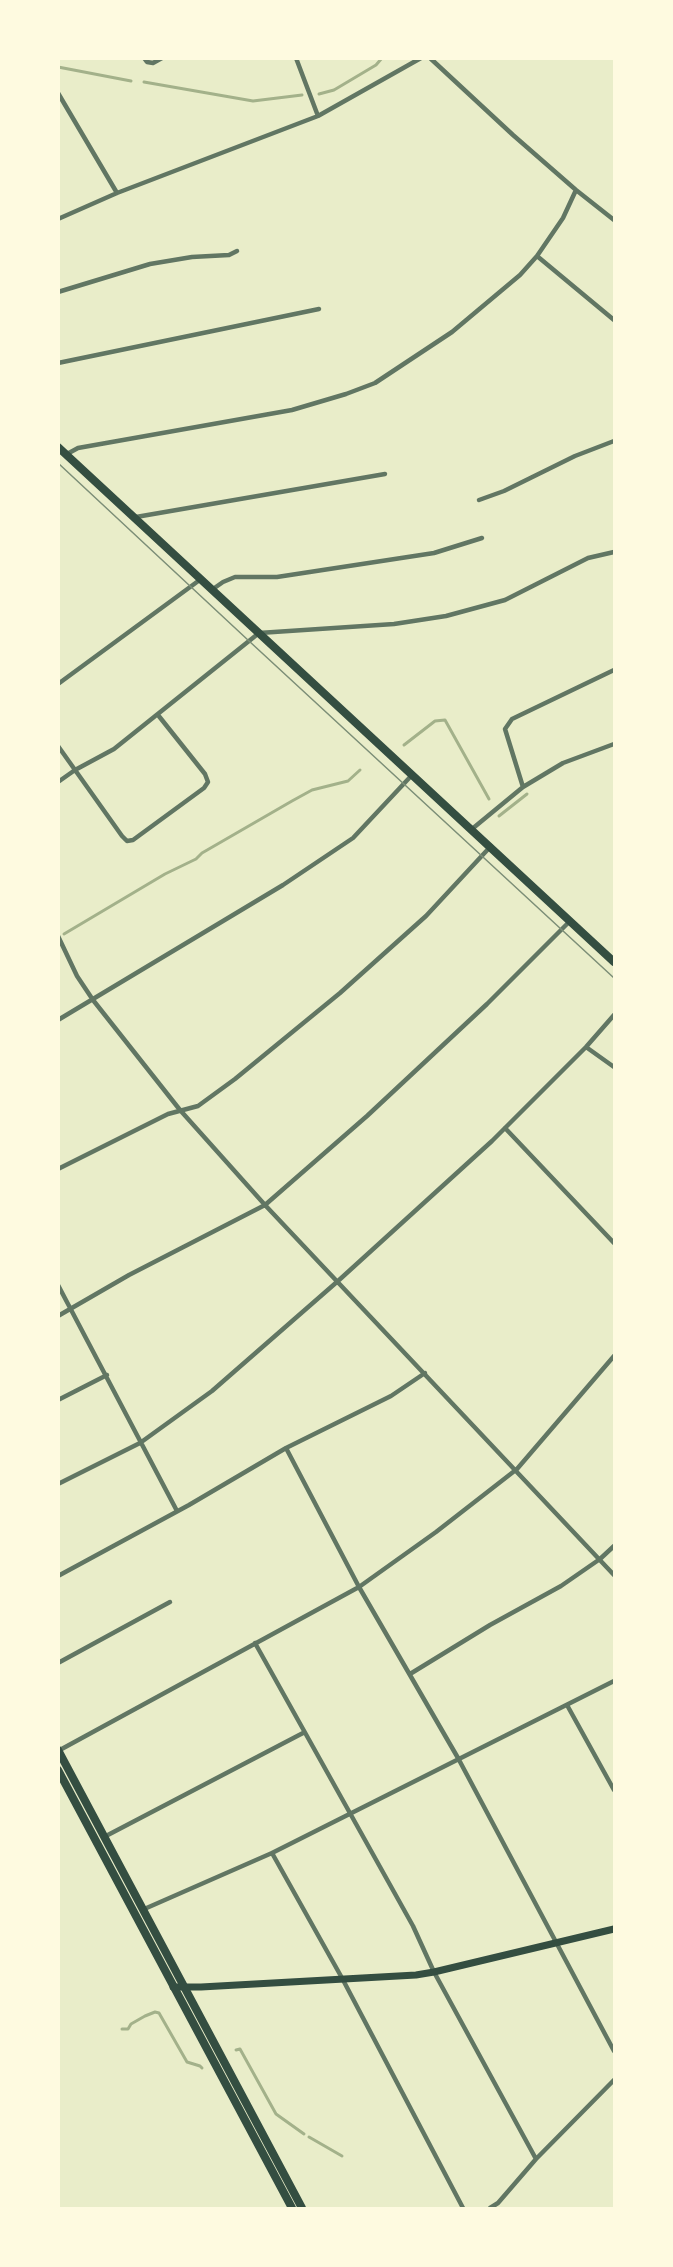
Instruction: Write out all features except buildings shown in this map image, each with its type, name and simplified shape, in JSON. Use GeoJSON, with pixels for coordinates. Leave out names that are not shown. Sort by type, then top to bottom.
{"type":"FeatureCollection","features":[{"type":"Feature","properties":{"kind":"main road"},"geometry":{"type":"LineString","coordinates":[[58,447],[615,962]]}},
{"type":"Feature","properties":{"kind":"main road"},"geometry":{"type":"LineString","coordinates":[[59,1751],[302,2208]]}},
{"type":"Feature","properties":{"kind":"main road"},"geometry":{"type":"LineString","coordinates":[[58,1770],[292,2208]]}},
{"type":"Feature","properties":{"kind":"main road"},"geometry":{"type":"LineString","coordinates":[[173,1986],[434,1972],[615,1929]]}},
{"type":"Feature","properties":{"kind":"street"},"geometry":{"type":"LineString","coordinates":[[144,58],[147,62],[153,63],[162,58]]}},
{"type":"Feature","properties":{"kind":"street"},"geometry":{"type":"LineString","coordinates":[[296,58],[318,116]]}},
{"type":"Feature","properties":{"kind":"street"},"geometry":{"type":"LineString","coordinates":[[58,219],[117,193],[318,116],[421,58]]}},
{"type":"Feature","properties":{"kind":"street"},"geometry":{"type":"LineString","coordinates":[[430,58],[576,190],[615,220]]}},
{"type":"Feature","properties":{"kind":"street"},"geometry":{"type":"LineString","coordinates":[[58,93],[117,193]]}},
{"type":"Feature","properties":{"kind":"street"},"geometry":{"type":"LineString","coordinates":[[67,454],[78,448],[292,410],[375,383],[452,332],[520,275],[537,256],[563,218],[576,190]]}},
{"type":"Feature","properties":{"kind":"street"},"geometry":{"type":"LineString","coordinates":[[58,292],[150,264],[192,257],[229,255],[237,251]]}},
{"type":"Feature","properties":{"kind":"street"},"geometry":{"type":"LineString","coordinates":[[537,256],[615,320]]}},
{"type":"Feature","properties":{"kind":"street"},"geometry":{"type":"LineString","coordinates":[[58,363],[319,309]]}},
{"type":"Feature","properties":{"kind":"street"},"geometry":{"type":"LineString","coordinates":[[479,500],[504,491],[575,456],[615,441]]}},
{"type":"Feature","properties":{"kind":"street"},"geometry":{"type":"LineString","coordinates":[[136,517],[385,474]]}},
{"type":"Feature","properties":{"kind":"street"},"geometry":{"type":"LineString","coordinates":[[213,589],[235,577],[277,577],[434,553],[482,538]]}},
{"type":"Feature","properties":{"kind":"street"},"geometry":{"type":"LineString","coordinates":[[58,782],[114,749],[260,633],[393,624],[446,616],[505,600],[588,558],[615,552]]}},
{"type":"Feature","properties":{"kind":"street"},"geometry":{"type":"LineString","coordinates":[[58,684],[201,579]]}},
{"type":"Feature","properties":{"kind":"street"},"geometry":{"type":"LineString","coordinates":[[523,787],[505,729],[512,719],[615,670]]}},
{"type":"Feature","properties":{"kind":"street"},"geometry":{"type":"LineString","coordinates":[[58,746],[127,841],[134,840],[204,788],[208,782],[205,774],[158,715]]}},
{"type":"Feature","properties":{"kind":"street"},"geometry":{"type":"LineString","coordinates":[[472,829],[523,787],[563,763],[615,744]]}},
{"type":"Feature","properties":{"kind":"street"},"geometry":{"type":"LineString","coordinates":[[58,1020],[283,885],[353,838],[413,775]]}},
{"type":"Feature","properties":{"kind":"street"},"geometry":{"type":"LineString","coordinates":[[58,1169],[168,1114],[198,1106],[235,1079],[340,993],[426,916],[491,846]]}},
{"type":"Feature","properties":{"kind":"street"},"geometry":{"type":"LineString","coordinates":[[58,1316],[129,1275],[265,1205],[367,1116],[487,1004],[571,920]]}},
{"type":"Feature","properties":{"kind":"street"},"geometry":{"type":"LineString","coordinates":[[58,936],[77,976],[93,1000],[180,1110],[265,1205],[615,1575]]}},
{"type":"Feature","properties":{"kind":"street"},"geometry":{"type":"LineString","coordinates":[[58,1484],[140,1443],[212,1390],[338,1281],[505,1128],[615,1015]]}},
{"type":"Feature","properties":{"kind":"street"},"geometry":{"type":"LineString","coordinates":[[586,1047],[615,1067]]}},
{"type":"Feature","properties":{"kind":"street"},"geometry":{"type":"LineString","coordinates":[[505,1128],[615,1244]]}},
{"type":"Feature","properties":{"kind":"street"},"geometry":{"type":"LineString","coordinates":[[58,1285],[177,1512]]}},
{"type":"Feature","properties":{"kind":"street"},"geometry":{"type":"LineString","coordinates":[[59,1751],[359,1587],[436,1532],[517,1469],[615,1356]]}},
{"type":"Feature","properties":{"kind":"street"},"geometry":{"type":"LineString","coordinates":[[58,1576],[177,1512],[286,1448],[391,1396],[425,1372]]}},
{"type":"Feature","properties":{"kind":"street"},"geometry":{"type":"LineString","coordinates":[[58,1400],[107,1375]]}},
{"type":"Feature","properties":{"kind":"street"},"geometry":{"type":"LineString","coordinates":[[286,1448],[359,1587],[458,1758],[615,2052]]}},
{"type":"Feature","properties":{"kind":"street"},"geometry":{"type":"LineString","coordinates":[[410,1674],[490,1625],[561,1586],[600,1560],[615,1546]]}},
{"type":"Feature","properties":{"kind":"street"},"geometry":{"type":"LineString","coordinates":[[58,1663],[170,1602]]}},
{"type":"Feature","properties":{"kind":"street"},"geometry":{"type":"LineString","coordinates":[[255,1643],[303,1733],[413,1926],[434,1972],[536,2159]]}},
{"type":"Feature","properties":{"kind":"street"},"geometry":{"type":"LineString","coordinates":[[135,1914],[272,1853],[615,1681]]}},
{"type":"Feature","properties":{"kind":"street"},"geometry":{"type":"LineString","coordinates":[[567,1705],[615,1790]]}},
{"type":"Feature","properties":{"kind":"street"},"geometry":{"type":"LineString","coordinates":[[97,1841],[303,1733]]}},
{"type":"Feature","properties":{"kind":"street"},"geometry":{"type":"LineString","coordinates":[[272,1853],[342,1978],[463,2208]]}},
{"type":"Feature","properties":{"kind":"street"},"geometry":{"type":"LineString","coordinates":[[490,2208],[498,2203],[536,2159],[615,2080]]}},
{"type":"Feature","properties":{"kind":"street"},"geometry":{"type":"LineString","coordinates":[[272,2171],[280,2167]]}},
{"type":"Feature","properties":{"kind":"waterway"},"geometry":{"type":"LineString","coordinates":[[319,94],[334,90],[376,65],[382,58]]}},
{"type":"Feature","properties":{"kind":"waterway"},"geometry":{"type":"LineString","coordinates":[[58,67],[131,81]]}},
{"type":"Feature","properties":{"kind":"waterway"},"geometry":{"type":"LineString","coordinates":[[144,82],[253,101],[302,95]]}},
{"type":"Feature","properties":{"kind":"waterway"},"geometry":{"type":"LineString","coordinates":[[404,745],[435,721],[445,720],[489,799]]}},
{"type":"Feature","properties":{"kind":"waterway"},"geometry":{"type":"LineString","coordinates":[[64,934],[292,801],[312,790],[348,781],[360,770]]}},
{"type":"Feature","properties":{"kind":"waterway"},"geometry":{"type":"LineString","coordinates":[[499,816],[527,794]]}},
{"type":"Feature","properties":{"kind":"waterway"},"geometry":{"type":"LineString","coordinates":[[122,2029],[128,2029],[131,2024],[145,2016],[155,2012],[159,2013],[187,2062],[202,2068]]}},
{"type":"Feature","properties":{"kind":"waterway"},"geometry":{"type":"LineString","coordinates":[[236,2050],[240,2049],[276,2114],[304,2134]]}},
{"type":"Feature","properties":{"kind":"waterway"},"geometry":{"type":"LineString","coordinates":[[309,2137],[342,2156]]}},
{"type":"Feature","properties":{"kind":"tram line"},"geometry":{"type":"LineString","coordinates":[[58,463],[614,978]]}}]}
